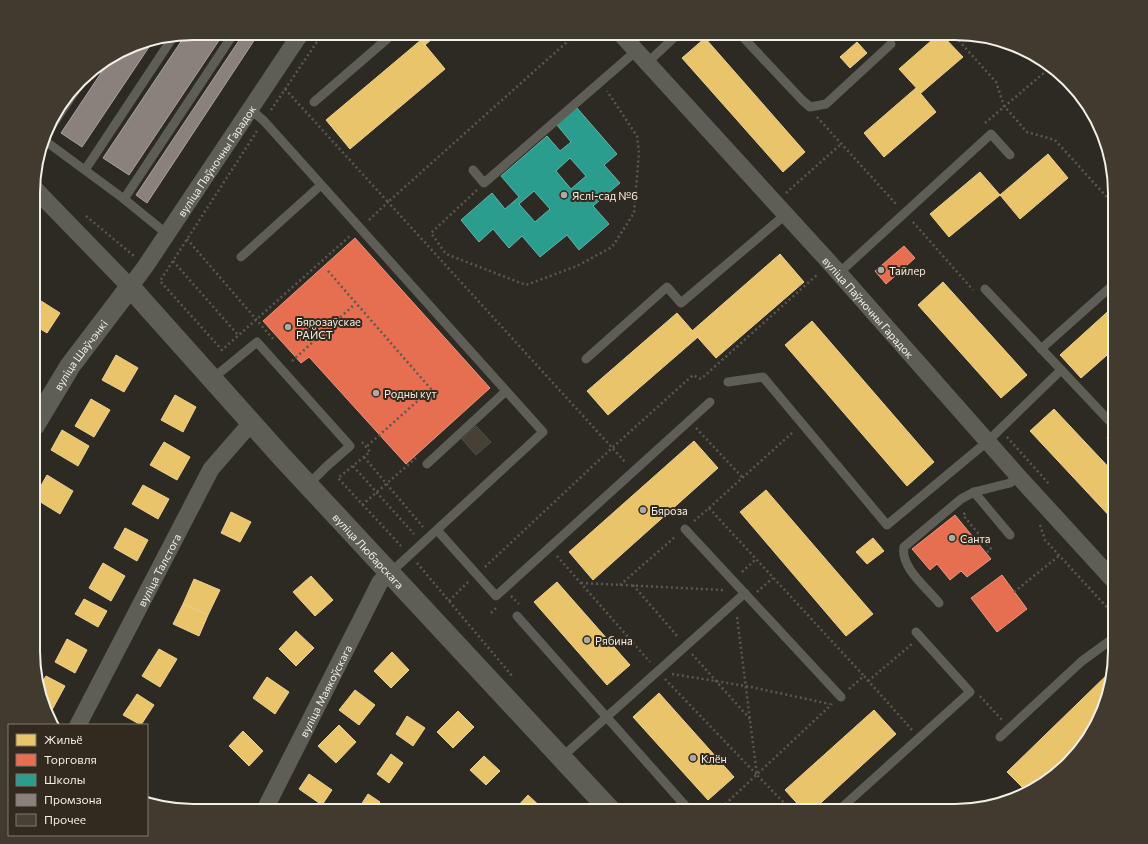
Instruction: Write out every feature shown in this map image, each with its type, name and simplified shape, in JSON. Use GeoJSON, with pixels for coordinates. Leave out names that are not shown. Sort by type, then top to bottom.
{"type":"FeatureCollection","features":[{"type":"Feature","properties":{"kind":"street","name":"вуліца Паўночны Гарадок"},"geometry":{"type":"LineString","coordinates":[[130,287],[145,267],[296,40]]}},
{"type":"Feature","properties":{"kind":"street","name":"вуліца Паўночны Гарадок"},"geometry":{"type":"LineString","coordinates":[[626,40],[839,273],[1018,476],[1108,574]]}},
{"type":"Feature","properties":{"kind":"street"},"geometry":{"type":"LineString","coordinates":[[40,194],[130,287]]}},
{"type":"Feature","properties":{"kind":"street","name":"вуліца Любарскага"},"geometry":{"type":"LineString","coordinates":[[130,287],[251,423],[562,757],[615,804]]}},
{"type":"Feature","properties":{"kind":"street","name":"вуліца Шаўчэнкі"},"geometry":{"type":"LineString","coordinates":[[40,416],[70,366],[130,287]]}},
{"type":"Feature","properties":{"kind":"street","name":"вуліца Талстога"},"geometry":{"type":"LineString","coordinates":[[79,724],[211,469],[251,423]]}},
{"type":"Feature","properties":{"kind":"street","name":"вуліца Маякоўскага"},"geometry":{"type":"LineString","coordinates":[[268,804],[380,582],[390,573]]}},
{"type":"Feature","properties":{"kind":"lane"},"geometry":{"type":"LineString","coordinates":[[124,199],[229,40]]}},
{"type":"Feature","properties":{"kind":"lane"},"geometry":{"type":"LineString","coordinates":[[314,102],[386,40]]}},
{"type":"Feature","properties":{"kind":"lane"},"geometry":{"type":"LineString","coordinates":[[472,170],[484,184],[601,82],[669,40]]}},
{"type":"Feature","properties":{"kind":"lane"},"geometry":{"type":"LineString","coordinates":[[746,40],[810,107],[826,104],[891,44]]}},
{"type":"Feature","properties":{"kind":"lane"},"geometry":{"type":"LineString","coordinates":[[85,170],[170,42]]}},
{"type":"Feature","properties":{"kind":"lane"},"geometry":{"type":"LineString","coordinates":[[250,109],[264,121],[543,432],[390,573]]}},
{"type":"Feature","properties":{"kind":"lane"},"geometry":{"type":"LineString","coordinates":[[839,273],[991,134],[1010,155]]}},
{"type":"Feature","properties":{"kind":"lane"},"geometry":{"type":"LineString","coordinates":[[48,143],[124,199],[167,234]]}},
{"type":"Feature","properties":{"kind":"lane"},"geometry":{"type":"LineString","coordinates":[[241,257],[321,185]]}},
{"type":"Feature","properties":{"kind":"lane"},"geometry":{"type":"LineString","coordinates":[[586,359],[667,287],[681,303],[786,215]]}},
{"type":"Feature","properties":{"kind":"lane"},"geometry":{"type":"LineString","coordinates":[[985,289],[1108,420]]}},
{"type":"Feature","properties":{"kind":"lane"},"geometry":{"type":"LineString","coordinates":[[1041,349],[1108,289]]}},
{"type":"Feature","properties":{"kind":"lane"},"geometry":{"type":"LineString","coordinates":[[212,379],[256,342],[350,446],[308,485]]}},
{"type":"Feature","properties":{"kind":"lane"},"geometry":{"type":"LineString","coordinates":[[728,382],[763,377],[887,525],[988,441],[1061,370]]}},
{"type":"Feature","properties":{"kind":"lane"},"geometry":{"type":"LineString","coordinates":[[427,464],[506,391]]}},
{"type":"Feature","properties":{"kind":"lane"},"geometry":{"type":"LineString","coordinates":[[434,533],[477,574],[496,596],[710,402]]}},
{"type":"Feature","properties":{"kind":"lane"},"geometry":{"type":"LineString","coordinates":[[939,602],[910,568],[902,555],[904,547],[961,499],[974,492],[1010,483],[1018,476]]}},
{"type":"Feature","properties":{"kind":"lane"},"geometry":{"type":"LineString","coordinates":[[974,492],[1010,535]]}},
{"type":"Feature","properties":{"kind":"lane"},"geometry":{"type":"LineString","coordinates":[[685,529],[841,697]]}},
{"type":"Feature","properties":{"kind":"lane"},"geometry":{"type":"LineString","coordinates":[[562,757],[658,671],[748,596]]}},
{"type":"Feature","properties":{"kind":"lane"},"geometry":{"type":"LineString","coordinates":[[517,616],[684,804]]}},
{"type":"Feature","properties":{"kind":"lane"},"geometry":{"type":"LineString","coordinates":[[846,804],[970,692],[918,634]]}},
{"type":"Feature","properties":{"kind":"lane"},"geometry":{"type":"LineString","coordinates":[[1000,737],[1082,661],[1108,642]]}},
{"type":"Feature","properties":{"kind":"path"},"geometry":{"type":"LineString","coordinates":[[319,40],[285,89],[160,281],[222,350],[569,40]]}},
{"type":"Feature","properties":{"kind":"path"},"geometry":{"type":"LineString","coordinates":[[958,40],[996,82],[1004,106],[1027,132],[1055,140],[1108,198]]}},
{"type":"Feature","properties":{"kind":"path"},"geometry":{"type":"LineString","coordinates":[[1004,106],[1046,71]]}},
{"type":"Feature","properties":{"kind":"path"},"geometry":{"type":"LineString","coordinates":[[484,184],[430,234],[446,254],[526,285],[576,266],[612,247],[634,213],[639,152],[637,136],[601,82]]}},
{"type":"Feature","properties":{"kind":"path"},"geometry":{"type":"LineString","coordinates":[[285,89],[633,471]]}},
{"type":"Feature","properties":{"kind":"path"},"geometry":{"type":"LineString","coordinates":[[802,100],[978,296]]}},
{"type":"Feature","properties":{"kind":"path"},"geometry":{"type":"LineString","coordinates":[[786,194],[841,144]]}},
{"type":"Feature","properties":{"kind":"path"},"geometry":{"type":"LineString","coordinates":[[82,213],[145,267]]}},
{"type":"Feature","properties":{"kind":"path"},"geometry":{"type":"LineString","coordinates":[[173,261],[239,336]]}},
{"type":"Feature","properties":{"kind":"path"},"geometry":{"type":"LineString","coordinates":[[328,271],[355,304],[432,389],[366,447]]}},
{"type":"Feature","properties":{"kind":"path"},"geometry":{"type":"LineString","coordinates":[[449,601],[612,448],[693,375],[701,379],[820,272]]}},
{"type":"Feature","properties":{"kind":"path"},"geometry":{"type":"LineString","coordinates":[[292,361],[355,304]]}},
{"type":"Feature","properties":{"kind":"path"},"geometry":{"type":"LineString","coordinates":[[709,508],[802,424]]}},
{"type":"Feature","properties":{"kind":"path"},"geometry":{"type":"LineString","coordinates":[[690,432],[695,427],[743,478]]}},
{"type":"Feature","properties":{"kind":"path"},"geometry":{"type":"LineString","coordinates":[[1104,435],[1108,439]]}},
{"type":"Feature","properties":{"kind":"path"},"geometry":{"type":"LineString","coordinates":[[362,505],[419,456]]}},
{"type":"Feature","properties":{"kind":"path"},"geometry":{"type":"LineString","coordinates":[[364,457],[386,484],[434,533]]}},
{"type":"Feature","properties":{"kind":"path"},"geometry":{"type":"LineString","coordinates":[[353,466],[423,543]]}},
{"type":"Feature","properties":{"kind":"path"},"geometry":{"type":"LineString","coordinates":[[347,488],[410,555],[518,683]]}},
{"type":"Feature","properties":{"kind":"path"},"geometry":{"type":"LineString","coordinates":[[561,549],[555,554],[580,583],[658,671],[785,804]]}},
{"type":"Feature","properties":{"kind":"path"},"geometry":{"type":"LineString","coordinates":[[1014,592],[1060,555]]}},
{"type":"Feature","properties":{"kind":"path"},"geometry":{"type":"LineString","coordinates":[[580,583],[722,590],[756,559]]}},
{"type":"Feature","properties":{"kind":"path"},"geometry":{"type":"LineString","coordinates":[[757,775],[736,611],[748,596],[773,578]]}},
{"type":"Feature","properties":{"kind":"path"},"geometry":{"type":"LineString","coordinates":[[505,599],[516,590]]}},
{"type":"Feature","properties":{"kind":"path"},"geometry":{"type":"LineString","coordinates":[[491,613],[501,604]]}},
{"type":"Feature","properties":{"kind":"path"},"geometry":{"type":"LineString","coordinates":[[868,681],[918,634]]}},
{"type":"Feature","properties":{"kind":"path"},"geometry":{"type":"LineString","coordinates":[[658,671],[746,686],[832,704]]}},
{"type":"Feature","properties":{"kind":"path"},"geometry":{"type":"LineString","coordinates":[[726,804],[864,676],[920,737]]}},
{"type":"Feature","properties":{"kind":"path"},"geometry":{"type":"LineString","coordinates":[[970,692],[973,689],[1009,728]]}},
{"type":"Feature","properties":{"kind":"building: Жильё"},"geometry":{"type":"Polygon","coordinates":[[[421,40],[431,40],[425,45],[421,40]]]}},
{"type":"Feature","properties":{"kind":"building: Жильё"},"geometry":{"type":"Polygon","coordinates":[[[421,40],[445,69],[350,149],[326,120],[421,40]]]}},
{"type":"Feature","properties":{"kind":"building: Жильё"},"geometry":{"type":"Polygon","coordinates":[[[703,40],[707,40],[805,152],[783,172],[682,58],[703,40]]]}},
{"type":"Feature","properties":{"kind":"building: Жильё"},"geometry":{"type":"Polygon","coordinates":[[[932,40],[947,40],[963,57],[921,93],[899,69],[932,40]]]}},
{"type":"Feature","properties":{"kind":"building: Жильё"},"geometry":{"type":"Polygon","coordinates":[[[857,42],[867,53],[850,68],[840,57],[857,42]]]}},
{"type":"Feature","properties":{"kind":"building: Жильё"},"geometry":{"type":"Polygon","coordinates":[[[916,88],[936,112],[884,157],[864,133],[916,88]]]}},
{"type":"Feature","properties":{"kind":"building: Жильё"},"geometry":{"type":"Polygon","coordinates":[[[1048,154],[1068,178],[1020,219],[1000,195],[1048,154]]]}},
{"type":"Feature","properties":{"kind":"building: Жильё"},"geometry":{"type":"Polygon","coordinates":[[[980,172],[1000,195],[949,237],[930,214],[980,172]]]}},
{"type":"Feature","properties":{"kind":"building: Жильё"},"geometry":{"type":"Polygon","coordinates":[[[780,254],[804,282],[716,358],[692,331],[780,254]]]}},
{"type":"Feature","properties":{"kind":"building: Жильё"},"geometry":{"type":"Polygon","coordinates":[[[943,282],[1027,375],[1001,398],[918,305],[943,282]]]}},
{"type":"Feature","properties":{"kind":"building: Жильё"},"geometry":{"type":"Polygon","coordinates":[[[40,300],[60,313],[47,333],[40,329],[40,300]]]}},
{"type":"Feature","properties":{"kind":"building: Жильё"},"geometry":{"type":"Polygon","coordinates":[[[1108,311],[1108,354],[1081,378],[1060,355],[1108,311]]]}},
{"type":"Feature","properties":{"kind":"building: Жильё"},"geometry":{"type":"Polygon","coordinates":[[[677,313],[698,337],[608,415],[587,391],[677,313]]]}},
{"type":"Feature","properties":{"kind":"building: Жильё"},"geometry":{"type":"Polygon","coordinates":[[[812,321],[934,462],[907,486],[785,345],[812,321]]]}},
{"type":"Feature","properties":{"kind":"building: Жильё"},"geometry":{"type":"Polygon","coordinates":[[[116,355],[138,368],[124,392],[102,380],[116,355]]]}},
{"type":"Feature","properties":{"kind":"building: Жильё"},"geometry":{"type":"Polygon","coordinates":[[[175,395],[196,407],[183,432],[161,420],[175,395]]]}},
{"type":"Feature","properties":{"kind":"building: Жильё"},"geometry":{"type":"Polygon","coordinates":[[[91,399],[110,410],[94,437],[75,426],[91,399]]]}},
{"type":"Feature","properties":{"kind":"building: Жильё"},"geometry":{"type":"Polygon","coordinates":[[[1054,409],[1108,467],[1108,515],[1030,431],[1054,409]]]}},
{"type":"Feature","properties":{"kind":"building: Жильё"},"geometry":{"type":"Polygon","coordinates":[[[62,430],[89,446],[78,466],[51,450],[62,430]]]}},
{"type":"Feature","properties":{"kind":"building: Жильё","name":"Бяроза"},"geometry":{"type":"Polygon","coordinates":[[[694,441],[718,468],[593,580],[569,552],[694,441]]]}},
{"type":"Feature","properties":{"kind":"building: Жильё"},"geometry":{"type":"Polygon","coordinates":[[[164,442],[190,457],[177,480],[150,465],[164,442]]]}},
{"type":"Feature","properties":{"kind":"building: Жильё"},"geometry":{"type":"Polygon","coordinates":[[[47,475],[73,491],[60,514],[40,502],[40,487],[47,475]]]}},
{"type":"Feature","properties":{"kind":"building: Жильё"},"geometry":{"type":"Polygon","coordinates":[[[143,485],[169,499],[158,519],[132,504],[143,485]]]}},
{"type":"Feature","properties":{"kind":"building: Жильё"},"geometry":{"type":"Polygon","coordinates":[[[766,490],[873,614],[846,636],[740,512],[766,490]]]}},
{"type":"Feature","properties":{"kind":"building: Жильё"},"geometry":{"type":"Polygon","coordinates":[[[231,512],[251,522],[240,542],[221,533],[231,512]]]}},
{"type":"Feature","properties":{"kind":"building: Жильё"},"geometry":{"type":"Polygon","coordinates":[[[125,528],[148,540],[137,561],[114,548],[125,528]]]}},
{"type":"Feature","properties":{"kind":"building: Жильё"},"geometry":{"type":"Polygon","coordinates":[[[873,538],[884,551],[867,564],[856,552],[873,538]]]}},
{"type":"Feature","properties":{"kind":"building: Жильё"},"geometry":{"type":"Polygon","coordinates":[[[103,563],[125,576],[111,601],[89,588],[103,563]]]}},
{"type":"Feature","properties":{"kind":"building: Жильё"},"geometry":{"type":"Polygon","coordinates":[[[311,576],[333,600],[315,616],[293,592],[311,576]]]}},
{"type":"Feature","properties":{"kind":"building: Жильё"},"geometry":{"type":"Polygon","coordinates":[[[194,579],[220,590],[208,615],[183,604],[194,579]]]}},
{"type":"Feature","properties":{"kind":"building: Жильё","name":"Рябина"},"geometry":{"type":"Polygon","coordinates":[[[557,582],[630,665],[607,685],[534,602],[557,582]]]}},
{"type":"Feature","properties":{"kind":"building: Жильё"},"geometry":{"type":"Polygon","coordinates":[[[84,599],[107,611],[98,627],[75,614],[84,599]]]}},
{"type":"Feature","properties":{"kind":"building: Жильё"},"geometry":{"type":"Polygon","coordinates":[[[183,604],[208,615],[199,636],[173,624],[183,604]]]}},
{"type":"Feature","properties":{"kind":"building: Жильё"},"geometry":{"type":"Polygon","coordinates":[[[296,631],[314,648],[296,666],[279,649],[296,631]]]}},
{"type":"Feature","properties":{"kind":"building: Жильё"},"geometry":{"type":"Polygon","coordinates":[[[67,639],[87,650],[75,673],[55,662],[67,639]]]}},
{"type":"Feature","properties":{"kind":"building: Жильё"},"geometry":{"type":"Polygon","coordinates":[[[159,649],[177,659],[160,687],[142,676],[159,649]]]}},
{"type":"Feature","properties":{"kind":"building: Жильё"},"geometry":{"type":"Polygon","coordinates":[[[392,652],[409,670],[391,688],[374,671],[392,652]]]}},
{"type":"Feature","properties":{"kind":"building: Жильё"},"geometry":{"type":"Polygon","coordinates":[[[46,676],[65,686],[52,710],[45,691],[43,681],[46,676]]]}},
{"type":"Feature","properties":{"kind":"building: Жильё"},"geometry":{"type":"Polygon","coordinates":[[[1106,676],[1100,700],[1088,728],[1070,752],[1056,766],[1032,784],[1023,788],[1007,772],[1106,676]]]}},
{"type":"Feature","properties":{"kind":"building: Жильё"},"geometry":{"type":"Polygon","coordinates":[[[267,677],[289,692],[275,714],[253,698],[267,677]]]}},
{"type":"Feature","properties":{"kind":"building: Жильё"},"geometry":{"type":"Polygon","coordinates":[[[355,690],[375,705],[359,725],[339,710],[355,690]]]}},
{"type":"Feature","properties":{"kind":"building: Жильё","name":"Клён"},"geometry":{"type":"Polygon","coordinates":[[[659,693],[734,777],[708,800],[633,717],[659,693]]]}},
{"type":"Feature","properties":{"kind":"building: Жильё"},"geometry":{"type":"Polygon","coordinates":[[[137,694],[154,705],[142,724],[123,715],[137,694]]]}},
{"type":"Feature","properties":{"kind":"building: Жильё"},"geometry":{"type":"Polygon","coordinates":[[[874,710],[896,734],[820,804],[798,804],[785,790],[874,710]]]}},
{"type":"Feature","properties":{"kind":"building: Жильё"},"geometry":{"type":"Polygon","coordinates":[[[458,711],[474,727],[453,748],[437,732],[458,711]]]}},
{"type":"Feature","properties":{"kind":"building: Жильё"},"geometry":{"type":"Polygon","coordinates":[[[407,716],[425,728],[413,746],[396,734],[407,716]]]}},
{"type":"Feature","properties":{"kind":"building: Жильё"},"geometry":{"type":"Polygon","coordinates":[[[339,725],[356,742],[336,763],[318,746],[339,725]]]}},
{"type":"Feature","properties":{"kind":"building: Жильё"},"geometry":{"type":"Polygon","coordinates":[[[243,731],[263,751],[249,766],[229,746],[243,731]]]}},
{"type":"Feature","properties":{"kind":"building: Жильё"},"geometry":{"type":"Polygon","coordinates":[[[391,754],[403,763],[389,783],[377,774],[391,754]]]}},
{"type":"Feature","properties":{"kind":"building: Жильё"},"geometry":{"type":"Polygon","coordinates":[[[484,756],[500,771],[486,785],[470,770],[484,756]]]}},
{"type":"Feature","properties":{"kind":"building: Жильё"},"geometry":{"type":"Polygon","coordinates":[[[309,774],[332,790],[323,804],[321,804],[299,789],[309,774]]]}},
{"type":"Feature","properties":{"kind":"building: Жильё"},"geometry":{"type":"Polygon","coordinates":[[[368,794],[380,802],[379,804],[362,804],[368,794]]]}},
{"type":"Feature","properties":{"kind":"building: Жильё"},"geometry":{"type":"Polygon","coordinates":[[[528,795],[538,804],[520,804],[528,795]]]}},
{"type":"Feature","properties":{"kind":"building: Торговля"},"geometry":{"type":"Polygon","coordinates":[[[355,238],[490,388],[406,464],[309,357],[301,363],[263,321],[355,238]]]}},
{"type":"Feature","properties":{"kind":"building: Торговля"},"geometry":{"type":"Polygon","coordinates":[[[904,246],[915,258],[886,284],[875,271],[904,246]]]}},
{"type":"Feature","properties":{"kind":"building: Торговля"},"geometry":{"type":"Polygon","coordinates":[[[955,515],[991,559],[967,577],[961,571],[950,580],[937,564],[930,570],[912,549],[955,515]]]}},
{"type":"Feature","properties":{"kind":"building: Торговля"},"geometry":{"type":"Polygon","coordinates":[[[1002,575],[1027,609],[997,632],[971,598],[1002,575]]]}},
{"type":"Feature","properties":{"kind":"building: Школы"},"geometry":{"type":"Polygon","coordinates":[[[577,108],[617,154],[604,165],[620,183],[593,206],[609,224],[579,250],[567,235],[540,257],[522,236],[509,248],[493,229],[479,242],[461,220],[492,193],[505,209],[519,197],[501,176],[547,136],[560,151],[571,142],[557,125],[577,108]],[[570,158],[556,171],[571,189],[586,176],[570,158]],[[534,191],[519,204],[535,222],[550,209],[534,191]]]}},
{"type":"Feature","properties":{"kind":"building: Промзона"},"geometry":{"type":"Polygon","coordinates":[[[182,40],[219,40],[129,175],[103,158],[182,40]]]}},
{"type":"Feature","properties":{"kind":"building: Промзона"},"geometry":{"type":"Polygon","coordinates":[[[239,40],[254,40],[147,203],[136,195],[239,40]]]}},
{"type":"Feature","properties":{"kind":"building: Промзона"},"geometry":{"type":"Polygon","coordinates":[[[150,46],[82,147],[61,133],[103,70],[116,60],[150,46]]]}},
{"type":"Feature","properties":{"kind":"building: Прочее"},"geometry":{"type":"Polygon","coordinates":[[[476,426],[491,442],[476,455],[462,439],[476,426]]]}},
{"type":"Feature","properties":{"kind":"place","name":"Яслі-сад №6"},"geometry":{"type":"Point","coordinates":[564,195]}},
{"type":"Feature","properties":{"kind":"place","name":"Тайлер"},"geometry":{"type":"Point","coordinates":[881,270]}},
{"type":"Feature","properties":{"kind":"place","name":"Бярозаўскае РАЙСТ"},"geometry":{"type":"Point","coordinates":[288,327]}},
{"type":"Feature","properties":{"kind":"place","name":"Родны кут"},"geometry":{"type":"Point","coordinates":[376,393]}},
{"type":"Feature","properties":{"kind":"place","name":"Бяроза"},"geometry":{"type":"Point","coordinates":[643,510]}},
{"type":"Feature","properties":{"kind":"place","name":"Санта"},"geometry":{"type":"Point","coordinates":[952,538]}},
{"type":"Feature","properties":{"kind":"place","name":"Рябина"},"geometry":{"type":"Point","coordinates":[587,640]}},
{"type":"Feature","properties":{"kind":"place","name":"Клён"},"geometry":{"type":"Point","coordinates":[693,758]}}]}
